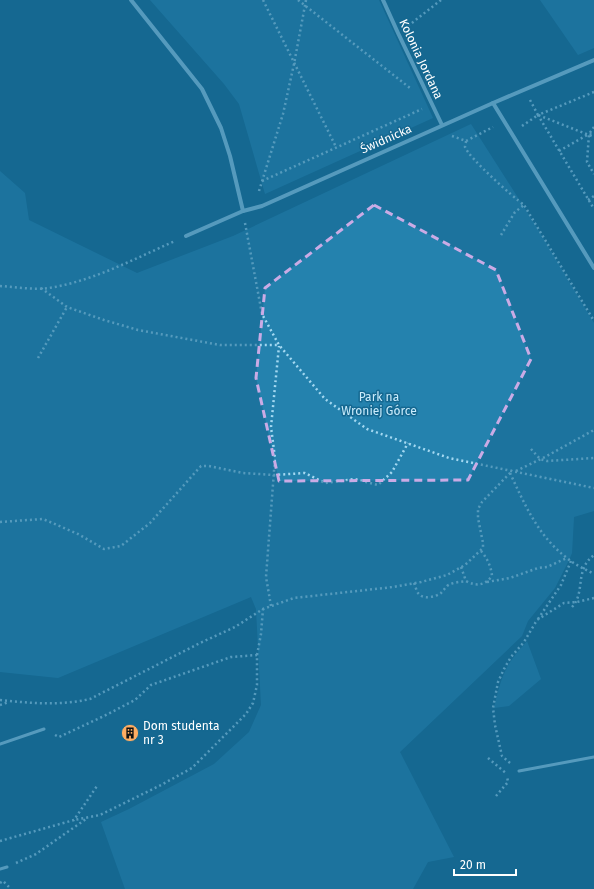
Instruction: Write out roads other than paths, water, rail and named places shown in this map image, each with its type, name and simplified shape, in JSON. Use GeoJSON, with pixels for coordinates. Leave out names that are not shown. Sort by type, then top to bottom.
{"type":"FeatureCollection","features":[{"type":"Feature","properties":{"kind":"street"},"geometry":{"type":"LineString","coordinates":[[131,0],[202,89],[221,128],[230,156],[243,210]]}},
{"type":"Feature","properties":{"kind":"street","name":"Kolonia Jordana"},"geometry":{"type":"LineString","coordinates":[[383,0],[431,105],[442,125]]}},
{"type":"Feature","properties":{"kind":"street","name":"Świdnicka"},"geometry":{"type":"LineString","coordinates":[[186,236],[243,210],[262,206],[493,102],[594,60]]}},
{"type":"Feature","properties":{"kind":"street"},"geometry":{"type":"LineString","coordinates":[[493,102],[594,268]]}},
{"type":"Feature","properties":{"kind":"lane"},"geometry":{"type":"LineString","coordinates":[[0,744],[44,730]]}},
{"type":"Feature","properties":{"kind":"lane"},"geometry":{"type":"LineString","coordinates":[[519,771],[594,757]]}},
{"type":"Feature","properties":{"kind":"lane"},"geometry":{"type":"LineString","coordinates":[[0,869],[7,867]]}},
{"type":"Feature","properties":{"kind":"place","name":"Dom studenta nr 3"},"geometry":{"type":"Point","coordinates":[130,733]}},
{"type":"Feature","properties":{"kind":"park label","name":"Park na Wroniej Górce"},"geometry":{"type":"Point","coordinates":[379,404]}}]}
